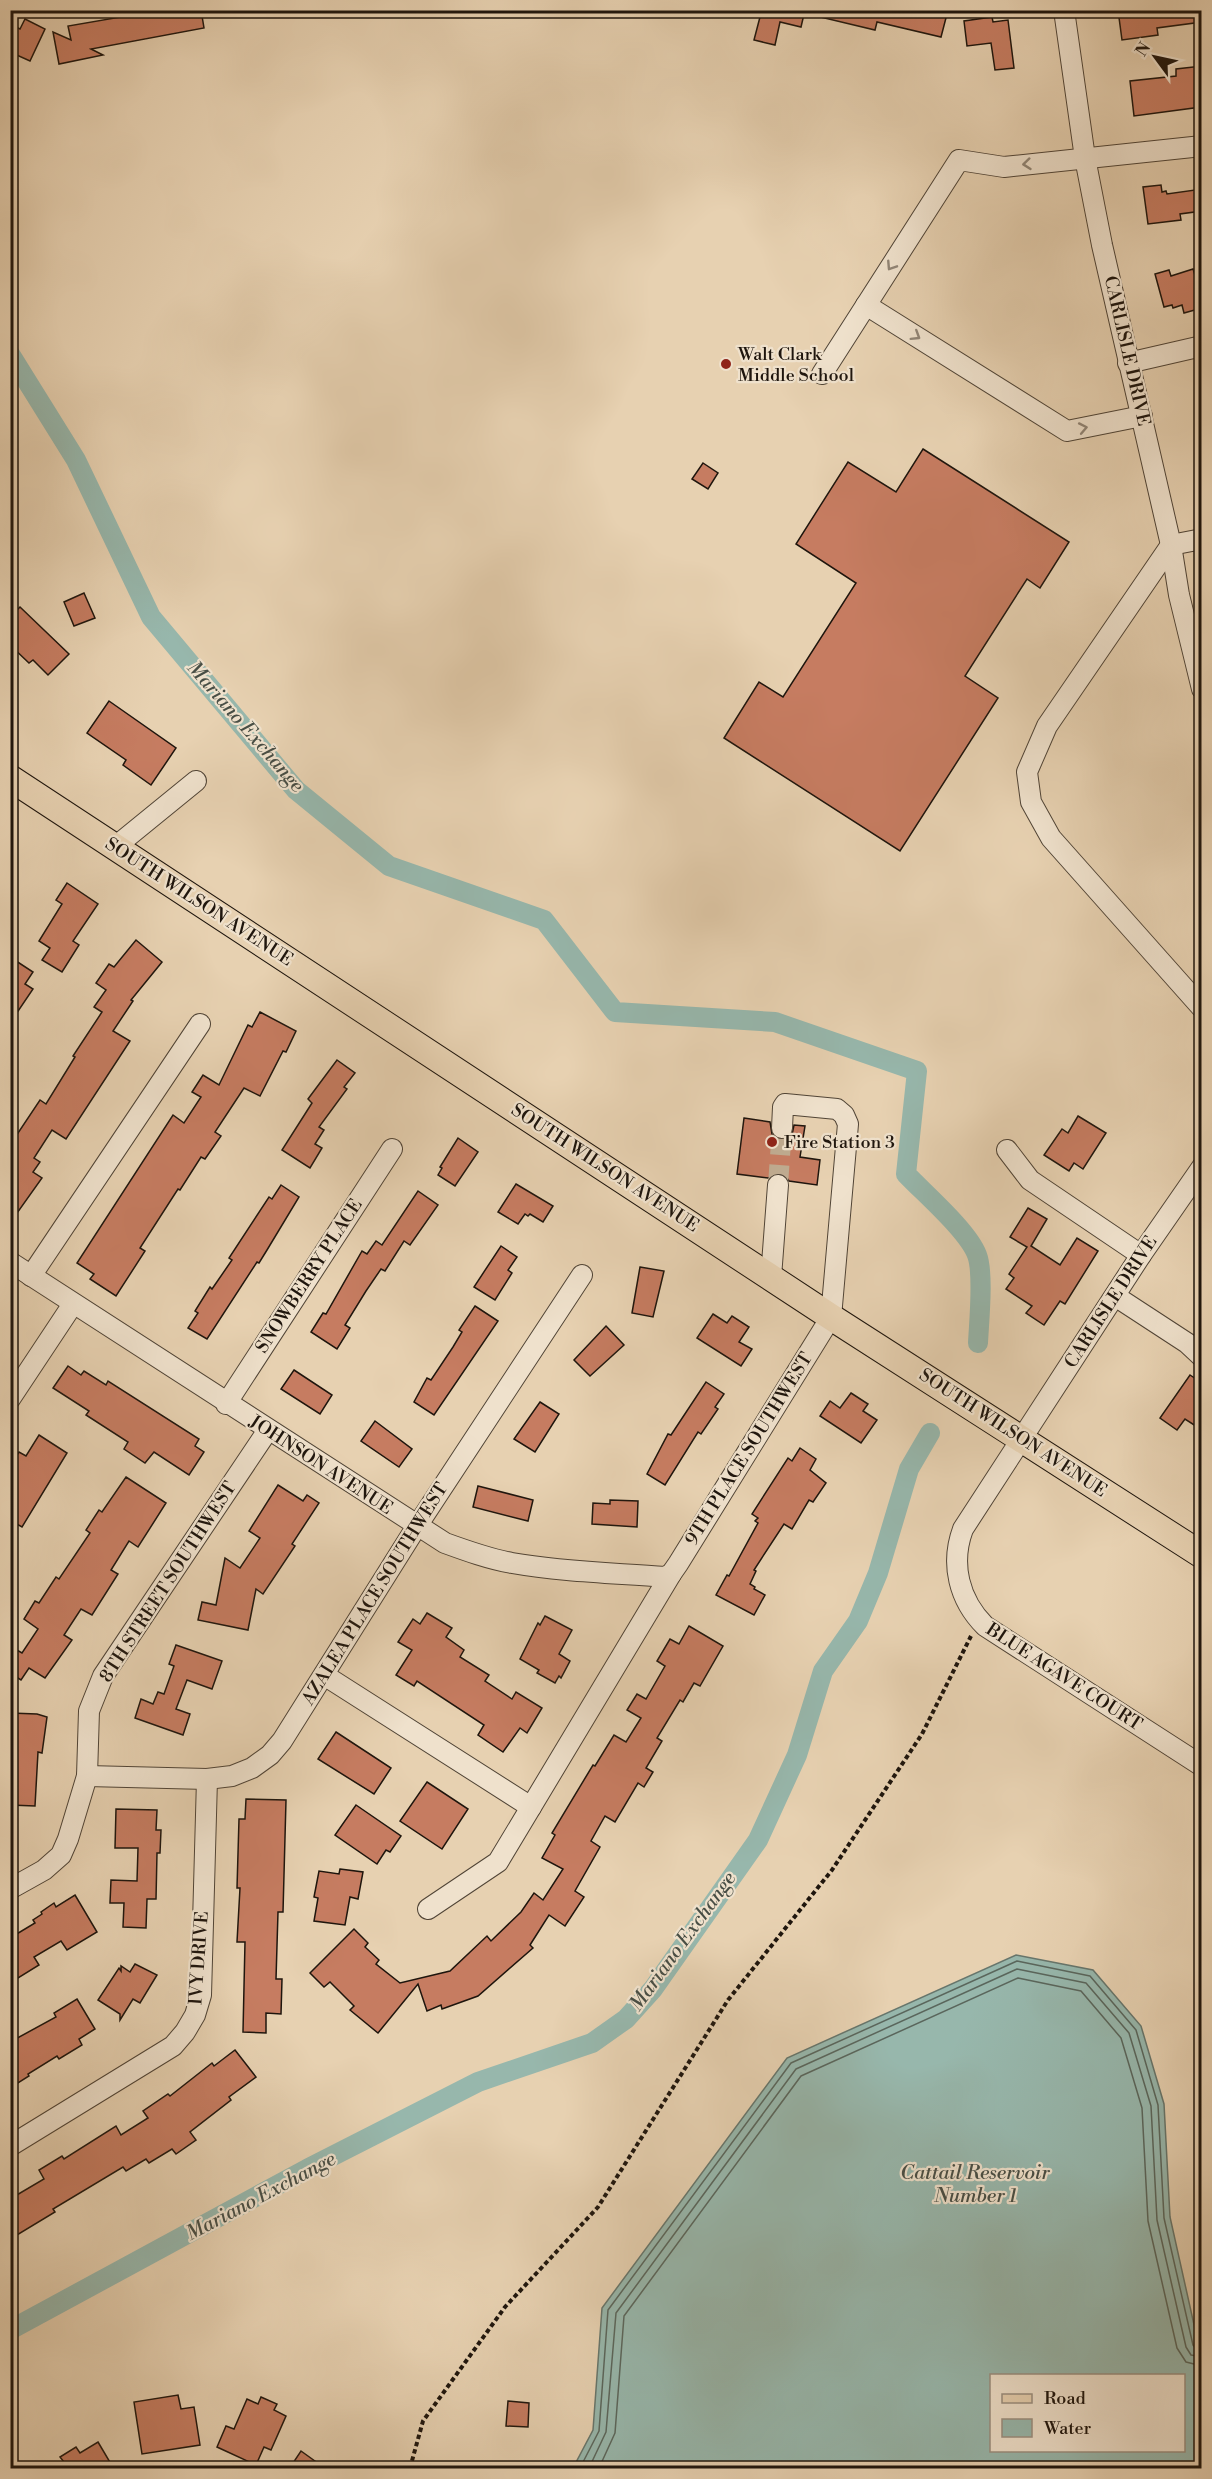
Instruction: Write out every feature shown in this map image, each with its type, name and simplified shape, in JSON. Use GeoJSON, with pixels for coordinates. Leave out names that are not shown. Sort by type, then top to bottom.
{"type":"FeatureCollection","features":[{"type":"Feature","properties":{"kind":"main road","name":"SOUTH WILSON AVENUE"},"geometry":{"type":"LineString","coordinates":[[10,778],[831,1317],[1202,1555]]}},
{"type":"Feature","properties":{"kind":"street","name":"CARLISLE DRIVE"},"geometry":{"type":"LineString","coordinates":[[1064,10],[1085,158],[1128,363],[1171,545],[1179,595],[1202,689]]}},
{"type":"Feature","properties":{"kind":"street"},"geometry":{"type":"LineString","coordinates":[[822,374],[958,160],[1004,166],[1202,146]]}},
{"type":"Feature","properties":{"kind":"street"},"geometry":{"type":"LineString","coordinates":[[866,305],[1066,431],[1142,416]]}},
{"type":"Feature","properties":{"kind":"street"},"geometry":{"type":"LineString","coordinates":[[1128,363],[1202,346]]}},
{"type":"Feature","properties":{"kind":"street"},"geometry":{"type":"LineString","coordinates":[[1202,539],[1171,545],[1047,726],[1027,772],[1031,802],[1051,838],[1202,1008]]}},
{"type":"Feature","properties":{"kind":"street"},"geometry":{"type":"LineString","coordinates":[[115,847],[196,781]]}},
{"type":"Feature","properties":{"kind":"street"},"geometry":{"type":"LineString","coordinates":[[31,1276],[200,1024]]}},
{"type":"Feature","properties":{"kind":"street"},"geometry":{"type":"LineString","coordinates":[[782,1128],[785,1104],[837,1109],[844,1115],[848,1124],[831,1317]]}},
{"type":"Feature","properties":{"kind":"street","name":"SNOWBERRY PLACE"},"geometry":{"type":"LineString","coordinates":[[226,1404],[392,1149]]}},
{"type":"Feature","properties":{"kind":"street"},"geometry":{"type":"LineString","coordinates":[[1007,1150],[1030,1180],[1141,1255]]}},
{"type":"Feature","properties":{"kind":"street","name":"CARLISLE DRIVE"},"geometry":{"type":"LineString","coordinates":[[1022,1439],[1141,1255],[1202,1167]]}},
{"type":"Feature","properties":{"kind":"street"},"geometry":{"type":"LineString","coordinates":[[771,1277],[778,1185]]}},
{"type":"Feature","properties":{"kind":"street","name":"JOHNSON AVENUE"},"geometry":{"type":"LineString","coordinates":[[10,1262],[226,1404],[445,1543],[481,1556],[512,1563],[564,1570],[668,1576]]}},
{"type":"Feature","properties":{"kind":"street","name":"AZALEA PLACE SOUTHWEST"},"geometry":{"type":"LineString","coordinates":[[87,1776],[207,1779],[232,1776],[252,1768],[270,1755],[282,1741],[417,1526],[582,1275]]}},
{"type":"Feature","properties":{"kind":"street"},"geometry":{"type":"LineString","coordinates":[[1114,1296],[1187,1343],[1202,1357]]}},
{"type":"Feature","properties":{"kind":"street"},"geometry":{"type":"LineString","coordinates":[[10,1399],[73,1304]]}},
{"type":"Feature","properties":{"kind":"street","name":"9TH PLACE SOUTHWEST"},"geometry":{"type":"LineString","coordinates":[[428,1909],[498,1862],[668,1576],[831,1317]]}},
{"type":"Feature","properties":{"kind":"street","name":"8TH STREET SOUTHWEST"},"geometry":{"type":"LineString","coordinates":[[10,1889],[44,1870],[61,1855],[87,1776],[89,1712],[103,1677],[268,1430]]}},
{"type":"Feature","properties":{"kind":"street","name":"BLUE AGAVE COURT"},"geometry":{"type":"LineString","coordinates":[[1022,1439],[963,1530],[957,1545],[959,1580],[967,1604],[979,1620],[998,1635],[1202,1766]]}},
{"type":"Feature","properties":{"kind":"street"},"geometry":{"type":"LineString","coordinates":[[324,1675],[531,1807]]}},
{"type":"Feature","properties":{"kind":"street","name":"IVY DRIVE"},"geometry":{"type":"LineString","coordinates":[[10,2146],[163,2054],[185,2032],[195,2015],[201,1995],[207,1779]]}},
{"type":"Feature","properties":{"kind":"path"},"geometry":{"type":"LineString","coordinates":[[410,2469],[423,2421],[505,2307],[598,2207],[728,2000],[832,1870],[922,1734],[979,1620]]}},
{"type":"Feature","properties":{"kind":"water","name":"Cattail Reservoir Number 1"},"geometry":{"type":"Polygon","coordinates":[[[1016,1955],[1093,1970],[1141,2026],[1164,2104],[1170,2217],[1201,2356],[1201,2468],[573,2468],[593,2430],[602,2308],[787,2058],[1016,1955]]]}},
{"type":"Feature","properties":{"kind":"building"},"geometry":{"type":"Polygon","coordinates":[[[119,10],[201,10],[204,28],[91,49],[103,55],[59,64],[53,32],[71,40],[68,26],[121,17],[119,10]]]}},
{"type":"Feature","properties":{"kind":"building"},"geometry":{"type":"Polygon","coordinates":[[[757,10],[805,10],[801,27],[780,22],[775,45],[754,40],[760,17],[756,16],[757,10]]]}},
{"type":"Feature","properties":{"kind":"building"},"geometry":{"type":"Polygon","coordinates":[[[817,10],[934,10],[947,14],[941,37],[877,22],[875,30],[816,16],[817,10]]]}},
{"type":"Feature","properties":{"kind":"building"},"geometry":{"type":"Polygon","coordinates":[[[1118,10],[1137,10],[1137,14],[1164,10],[1202,10],[1202,22],[1157,28],[1158,35],[1122,40],[1118,10]]]}},
{"type":"Feature","properties":{"kind":"building"},"geometry":{"type":"Polygon","coordinates":[[[992,17],[993,22],[1008,20],[1014,68],[995,70],[991,43],[967,46],[964,21],[992,17]]]}},
{"type":"Feature","properties":{"kind":"building"},"geometry":{"type":"Polygon","coordinates":[[[25,19],[45,29],[30,61],[10,52],[10,24],[20,29],[25,19]]]}},
{"type":"Feature","properties":{"kind":"building"},"geometry":{"type":"Polygon","coordinates":[[[1202,66],[1202,89],[1199,89],[1201,107],[1134,116],[1130,81],[1176,76],[1176,69],[1202,66]]]}},
{"type":"Feature","properties":{"kind":"building"},"geometry":{"type":"Polygon","coordinates":[[[1161,185],[1162,192],[1166,191],[1167,194],[1202,189],[1202,211],[1180,214],[1181,220],[1148,224],[1143,187],[1161,185]]]}},
{"type":"Feature","properties":{"kind":"building"},"geometry":{"type":"Polygon","coordinates":[[[1193,269],[1202,297],[1202,308],[1184,313],[1182,305],[1173,308],[1172,305],[1164,307],[1155,274],[1169,270],[1171,276],[1193,269]]]}},
{"type":"Feature","properties":{"kind":"building"},"geometry":{"type":"Polygon","coordinates":[[[923,449],[1069,542],[1040,588],[1027,579],[965,676],[998,698],[900,851],[724,738],[759,682],[783,697],[856,583],[796,544],[848,462],[896,492],[923,449]]]}},
{"type":"Feature","properties":{"kind":"building"},"geometry":{"type":"Polygon","coordinates":[[[703,463],[718,473],[708,489],[692,479],[703,463]]]}},
{"type":"Feature","properties":{"kind":"building"},"geometry":{"type":"Polygon","coordinates":[[[84,593],[95,618],[74,626],[64,602],[84,593]]]}},
{"type":"Feature","properties":{"kind":"building"},"geometry":{"type":"Polygon","coordinates":[[[20,607],[69,654],[48,675],[33,660],[29,663],[10,645],[10,617],[20,607]]]}},
{"type":"Feature","properties":{"kind":"building"},"geometry":{"type":"Polygon","coordinates":[[[109,701],[176,748],[151,785],[123,765],[126,760],[87,733],[109,701]]]}},
{"type":"Feature","properties":{"kind":"building"},"geometry":{"type":"Polygon","coordinates":[[[67,883],[98,904],[73,941],[79,945],[62,972],[42,960],[50,948],[39,941],[62,904],[56,900],[67,883]]]}},
{"type":"Feature","properties":{"kind":"building"},"geometry":{"type":"Polygon","coordinates":[[[136,940],[162,962],[131,1000],[133,1001],[113,1031],[130,1041],[66,1139],[52,1130],[34,1158],[40,1162],[33,1172],[42,1178],[10,1223],[10,1145],[40,1100],[46,1104],[75,1057],[73,1056],[102,1012],[94,1007],[106,990],[96,983],[109,964],[114,967],[136,940]]]}},
{"type":"Feature","properties":{"kind":"building"},"geometry":{"type":"Polygon","coordinates":[[[10,957],[33,972],[25,984],[33,989],[10,1023],[10,957]]]}},
{"type":"Feature","properties":{"kind":"building"},"geometry":{"type":"Polygon","coordinates":[[[260,1012],[296,1031],[286,1052],[283,1051],[260,1096],[244,1088],[215,1132],[221,1136],[205,1159],[201,1157],[180,1190],[178,1189],[140,1248],[145,1251],[116,1296],[90,1279],[94,1274],[77,1263],[173,1115],[184,1123],[201,1097],[192,1092],[203,1075],[219,1085],[248,1025],[252,1027],[260,1012]]]}},
{"type":"Feature","properties":{"kind":"building"},"geometry":{"type":"Polygon","coordinates":[[[337,1060],[355,1073],[344,1087],[347,1089],[319,1127],[324,1130],[315,1144],[322,1148],[310,1168],[282,1150],[312,1103],[308,1099],[337,1060]]]}},
{"type":"Feature","properties":{"kind":"building"},"geometry":{"type":"Polygon","coordinates":[[[1078,1116],[1106,1133],[1083,1169],[1074,1163],[1069,1171],[1044,1155],[1062,1129],[1068,1133],[1078,1116]]]}},
{"type":"Feature","properties":{"kind":"building","name":"Fire Station 3"},"geometry":{"type":"Polygon","coordinates":[[[744,1118],[770,1122],[772,1134],[781,1140],[792,1135],[794,1125],[805,1126],[800,1157],[820,1160],[817,1185],[789,1181],[785,1175],[779,1173],[768,1178],[737,1174],[744,1118]]]}},
{"type":"Feature","properties":{"kind":"building"},"geometry":{"type":"Polygon","coordinates":[[[458,1138],[478,1152],[455,1186],[438,1175],[442,1168],[440,1167],[458,1138]]]}},
{"type":"Feature","properties":{"kind":"building"},"geometry":{"type":"Polygon","coordinates":[[[516,1184],[553,1206],[543,1222],[530,1214],[528,1216],[525,1214],[518,1224],[498,1212],[516,1184]]]}},
{"type":"Feature","properties":{"kind":"building"},"geometry":{"type":"Polygon","coordinates":[[[281,1185],[299,1197],[259,1263],[257,1262],[207,1339],[188,1328],[198,1313],[195,1311],[210,1287],[212,1289],[232,1260],[229,1258],[269,1197],[272,1199],[281,1185]]]}},
{"type":"Feature","properties":{"kind":"building"},"geometry":{"type":"Polygon","coordinates":[[[418,1191],[438,1205],[410,1245],[404,1241],[385,1271],[381,1269],[345,1325],[350,1328],[337,1349],[311,1332],[323,1313],[326,1314],[362,1251],[367,1254],[376,1241],[382,1245],[418,1191]]]}},
{"type":"Feature","properties":{"kind":"building"},"geometry":{"type":"Polygon","coordinates":[[[1028,1208],[1047,1219],[1031,1246],[1060,1265],[1077,1238],[1098,1251],[1065,1304],[1060,1301],[1044,1325],[1026,1313],[1032,1306],[1006,1289],[1014,1278],[1009,1274],[1027,1247],[1010,1237],[1028,1208]]]}},
{"type":"Feature","properties":{"kind":"building"},"geometry":{"type":"Polygon","coordinates":[[[501,1246],[517,1257],[508,1270],[512,1273],[495,1300],[474,1287],[501,1246]]]}},
{"type":"Feature","properties":{"kind":"building"},"geometry":{"type":"Polygon","coordinates":[[[640,1267],[664,1271],[653,1317],[632,1313],[640,1267]]]}},
{"type":"Feature","properties":{"kind":"building"},"geometry":{"type":"Polygon","coordinates":[[[475,1306],[498,1321],[434,1415],[414,1402],[427,1378],[431,1380],[453,1347],[462,1332],[459,1330],[475,1306]]]}},
{"type":"Feature","properties":{"kind":"building"},"geometry":{"type":"Polygon","coordinates":[[[713,1314],[727,1323],[732,1316],[749,1327],[739,1342],[752,1349],[741,1366],[697,1338],[713,1314]]]}},
{"type":"Feature","properties":{"kind":"building"},"geometry":{"type":"Polygon","coordinates":[[[606,1326],[624,1345],[590,1376],[574,1360],[606,1326]]]}},
{"type":"Feature","properties":{"kind":"building"},"geometry":{"type":"Polygon","coordinates":[[[68,1366],[81,1375],[84,1371],[106,1385],[108,1381],[199,1439],[195,1446],[204,1452],[189,1475],[154,1452],[145,1463],[124,1449],[128,1442],[86,1415],[89,1411],[53,1388],[68,1366]]]}},
{"type":"Feature","properties":{"kind":"building"},"geometry":{"type":"Polygon","coordinates":[[[294,1370],[332,1395],[320,1414],[281,1389],[294,1370]]]}},
{"type":"Feature","properties":{"kind":"building"},"geometry":{"type":"Polygon","coordinates":[[[1190,1375],[1202,1383],[1202,1430],[1185,1419],[1177,1430],[1160,1418],[1190,1375]]]}},
{"type":"Feature","properties":{"kind":"building"},"geometry":{"type":"Polygon","coordinates":[[[706,1382],[724,1394],[715,1407],[718,1409],[701,1434],[698,1432],[665,1485],[647,1474],[668,1434],[671,1435],[706,1382]]]}},
{"type":"Feature","properties":{"kind":"building"},"geometry":{"type":"Polygon","coordinates":[[[851,1393],[868,1404],[863,1411],[877,1420],[861,1443],[820,1416],[830,1401],[840,1408],[851,1393]]]}},
{"type":"Feature","properties":{"kind":"building"},"geometry":{"type":"Polygon","coordinates":[[[540,1402],[559,1414],[535,1452],[514,1439],[540,1402]]]}},
{"type":"Feature","properties":{"kind":"building"},"geometry":{"type":"Polygon","coordinates":[[[375,1421],[412,1449],[399,1467],[361,1441],[375,1421]]]}},
{"type":"Feature","properties":{"kind":"building"},"geometry":{"type":"Polygon","coordinates":[[[39,1435],[67,1453],[22,1527],[10,1520],[10,1466],[19,1452],[26,1456],[39,1435]]]}},
{"type":"Feature","properties":{"kind":"building"},"geometry":{"type":"Polygon","coordinates":[[[800,1448],[816,1459],[810,1470],[826,1483],[813,1502],[809,1500],[792,1529],[784,1524],[754,1570],[756,1571],[750,1584],[765,1595],[754,1615],[716,1595],[758,1523],[755,1521],[758,1518],[752,1514],[788,1458],[792,1461],[800,1448]]]}},
{"type":"Feature","properties":{"kind":"building"},"geometry":{"type":"Polygon","coordinates":[[[126,1477],[166,1503],[138,1547],[129,1541],[111,1570],[118,1574],[92,1615],[81,1609],[64,1635],[72,1640],[45,1678],[29,1668],[21,1680],[10,1673],[10,1646],[22,1653],[38,1629],[24,1619],[35,1601],[39,1603],[56,1577],[59,1579],[90,1533],[86,1530],[99,1510],[102,1512],[126,1477]]]}},
{"type":"Feature","properties":{"kind":"building"},"geometry":{"type":"Polygon","coordinates":[[[278,1485],[303,1501],[307,1495],[319,1503],[292,1544],[295,1546],[263,1594],[256,1589],[248,1630],[198,1620],[202,1602],[216,1605],[225,1558],[240,1568],[260,1538],[249,1531],[278,1485]]]}},
{"type":"Feature","properties":{"kind":"building"},"geometry":{"type":"Polygon","coordinates":[[[478,1486],[533,1500],[528,1521],[473,1507],[478,1486]]]}},
{"type":"Feature","properties":{"kind":"building"},"geometry":{"type":"Polygon","coordinates":[[[610,1500],[638,1501],[637,1527],[592,1524],[593,1503],[610,1504],[610,1500]]]}},
{"type":"Feature","properties":{"kind":"building"},"geometry":{"type":"Polygon","coordinates":[[[427,1613],[452,1628],[446,1637],[464,1650],[460,1657],[489,1675],[485,1681],[512,1699],[516,1692],[542,1708],[527,1733],[520,1728],[503,1752],[478,1735],[484,1725],[417,1681],[414,1686],[396,1675],[412,1650],[398,1642],[413,1619],[420,1624],[427,1613]]]}},
{"type":"Feature","properties":{"kind":"building"},"geometry":{"type":"Polygon","coordinates":[[[545,1616],[572,1630],[559,1654],[570,1661],[561,1678],[559,1676],[555,1683],[537,1673],[539,1670],[520,1659],[538,1623],[540,1625],[545,1616]]]}},
{"type":"Feature","properties":{"kind":"building"},"geometry":{"type":"Polygon","coordinates":[[[689,1626],[723,1646],[700,1686],[694,1683],[683,1702],[680,1700],[657,1738],[662,1741],[646,1768],[653,1772],[644,1787],[638,1783],[615,1822],[605,1816],[591,1841],[600,1847],[575,1891],[584,1897],[565,1926],[549,1915],[530,1945],[533,1948],[478,1996],[442,2009],[441,2005],[427,2011],[418,1984],[378,2033],[350,2010],[354,2006],[330,1982],[324,1987],[310,1973],[354,1929],[368,1943],[365,1947],[379,1960],[376,1964],[400,1983],[450,1971],[487,1936],[491,1941],[521,1912],[534,1893],[543,1900],[563,1869],[542,1858],[555,1835],[552,1833],[614,1735],[626,1742],[641,1718],[627,1710],[637,1694],[646,1699],[665,1666],[657,1661],[670,1639],[679,1644],[689,1626]]]}},
{"type":"Feature","properties":{"kind":"building"},"geometry":{"type":"Polygon","coordinates":[[[176,1645],[222,1661],[212,1689],[187,1680],[176,1709],[190,1714],[183,1735],[135,1718],[141,1699],[153,1704],[158,1692],[164,1694],[174,1666],[169,1664],[176,1645]]]}},
{"type":"Feature","properties":{"kind":"building"},"geometry":{"type":"Polygon","coordinates":[[[10,1713],[37,1714],[47,1717],[42,1753],[38,1752],[35,1806],[10,1805],[10,1713]]]}},
{"type":"Feature","properties":{"kind":"building"},"geometry":{"type":"Polygon","coordinates":[[[336,1732],[391,1768],[374,1794],[318,1759],[336,1732]]]}},
{"type":"Feature","properties":{"kind":"building"},"geometry":{"type":"Polygon","coordinates":[[[427,1782],[468,1809],[442,1849],[400,1821],[427,1782]]]}},
{"type":"Feature","properties":{"kind":"building"},"geometry":{"type":"Polygon","coordinates":[[[246,1799],[286,1800],[283,1912],[278,1912],[276,1979],[282,1979],[281,2014],[266,2013],[266,2033],[243,2032],[245,1942],[237,1942],[240,1888],[237,1888],[239,1819],[245,1819],[246,1799]]]}},
{"type":"Feature","properties":{"kind":"building"},"geometry":{"type":"Polygon","coordinates":[[[356,1805],[401,1836],[390,1852],[386,1850],[377,1864],[335,1835],[356,1805]]]}},
{"type":"Feature","properties":{"kind":"building"},"geometry":{"type":"Polygon","coordinates":[[[116,1809],[157,1810],[156,1830],[161,1830],[160,1853],[157,1853],[156,1899],[147,1899],[146,1928],[123,1927],[124,1903],[110,1903],[111,1880],[137,1881],[138,1848],[115,1848],[116,1809]]]}},
{"type":"Feature","properties":{"kind":"building"},"geometry":{"type":"Polygon","coordinates":[[[340,1869],[363,1872],[358,1899],[350,1897],[345,1925],[314,1921],[318,1898],[314,1897],[319,1871],[339,1874],[340,1869]]]}},
{"type":"Feature","properties":{"kind":"building"},"geometry":{"type":"Polygon","coordinates":[[[75,1895],[97,1932],[67,1950],[61,1941],[34,1957],[39,1965],[10,1983],[10,1938],[35,1923],[33,1920],[54,1903],[56,1907],[75,1895]]]}},
{"type":"Feature","properties":{"kind":"building"},"geometry":{"type":"Polygon","coordinates":[[[135,1964],[157,1975],[140,2003],[133,1999],[120,2020],[120,2014],[98,2000],[119,1968],[121,1971],[121,1966],[130,1972],[135,1964]]]}},
{"type":"Feature","properties":{"kind":"building"},"geometry":{"type":"Polygon","coordinates":[[[77,1999],[95,2029],[79,2039],[82,2045],[59,2059],[57,2056],[10,2088],[10,2042],[56,2017],[54,2013],[77,1999]]]}},
{"type":"Feature","properties":{"kind":"building"},"geometry":{"type":"Polygon","coordinates":[[[235,2050],[256,2077],[229,2097],[231,2100],[190,2132],[196,2140],[176,2154],[172,2149],[149,2163],[146,2159],[126,2171],[123,2167],[53,2209],[55,2212],[17,2235],[10,2224],[10,2199],[44,2179],[39,2170],[62,2156],[64,2159],[116,2126],[121,2135],[148,2118],[143,2111],[168,2094],[170,2096],[212,2063],[214,2066],[235,2050]]]}},
{"type":"Feature","properties":{"kind":"building"},"geometry":{"type":"Polygon","coordinates":[[[178,2395],[181,2409],[194,2407],[200,2445],[142,2454],[134,2402],[178,2395]]]}},
{"type":"Feature","properties":{"kind":"building"},"geometry":{"type":"Polygon","coordinates":[[[261,2397],[277,2404],[274,2410],[286,2416],[271,2450],[264,2447],[256,2465],[217,2447],[226,2426],[234,2429],[247,2399],[258,2404],[261,2397]]]}},
{"type":"Feature","properties":{"kind":"building"},"geometry":{"type":"Polygon","coordinates":[[[508,2401],[529,2403],[528,2427],[506,2426],[508,2401]]]}},
{"type":"Feature","properties":{"kind":"building"},"geometry":{"type":"Polygon","coordinates":[[[98,2442],[114,2469],[53,2469],[64,2462],[60,2457],[76,2447],[80,2453],[98,2442]]]}},
{"type":"Feature","properties":{"kind":"building"},"geometry":{"type":"Polygon","coordinates":[[[301,2451],[326,2469],[289,2469],[301,2451]]]}},
{"type":"Feature","properties":{"kind":"waterway","name":"Mariano Exchange"},"geometry":{"type":"LineString","coordinates":[[10,354],[76,460],[151,617],[296,790],[389,866],[544,920],[615,1012],[775,1022],[917,1071],[906,1174],[956,1224],[977,1255],[981,1285],[978,1343]]}},
{"type":"Feature","properties":{"kind":"waterway","name":"Mariano Exchange"},"geometry":{"type":"LineString","coordinates":[[10,2330],[307,2169],[478,2082],[592,2043],[626,2019],[653,1989],[758,1840],[797,1755],[823,1671],[858,1621],[878,1573],[909,1469],[930,1433]]}},
{"type":"Feature","properties":{"kind":"tunnel"},"geometry":{"type":"LineString","coordinates":[[778,1185],[782,1128]]}},
{"type":"Feature","properties":{"kind":"place","name":"Walt Clark Middle School"},"geometry":{"type":"Point","coordinates":[726,364]}},
{"type":"Feature","properties":{"kind":"place","name":"Fire Station 3"},"geometry":{"type":"Point","coordinates":[772,1142]}}]}
